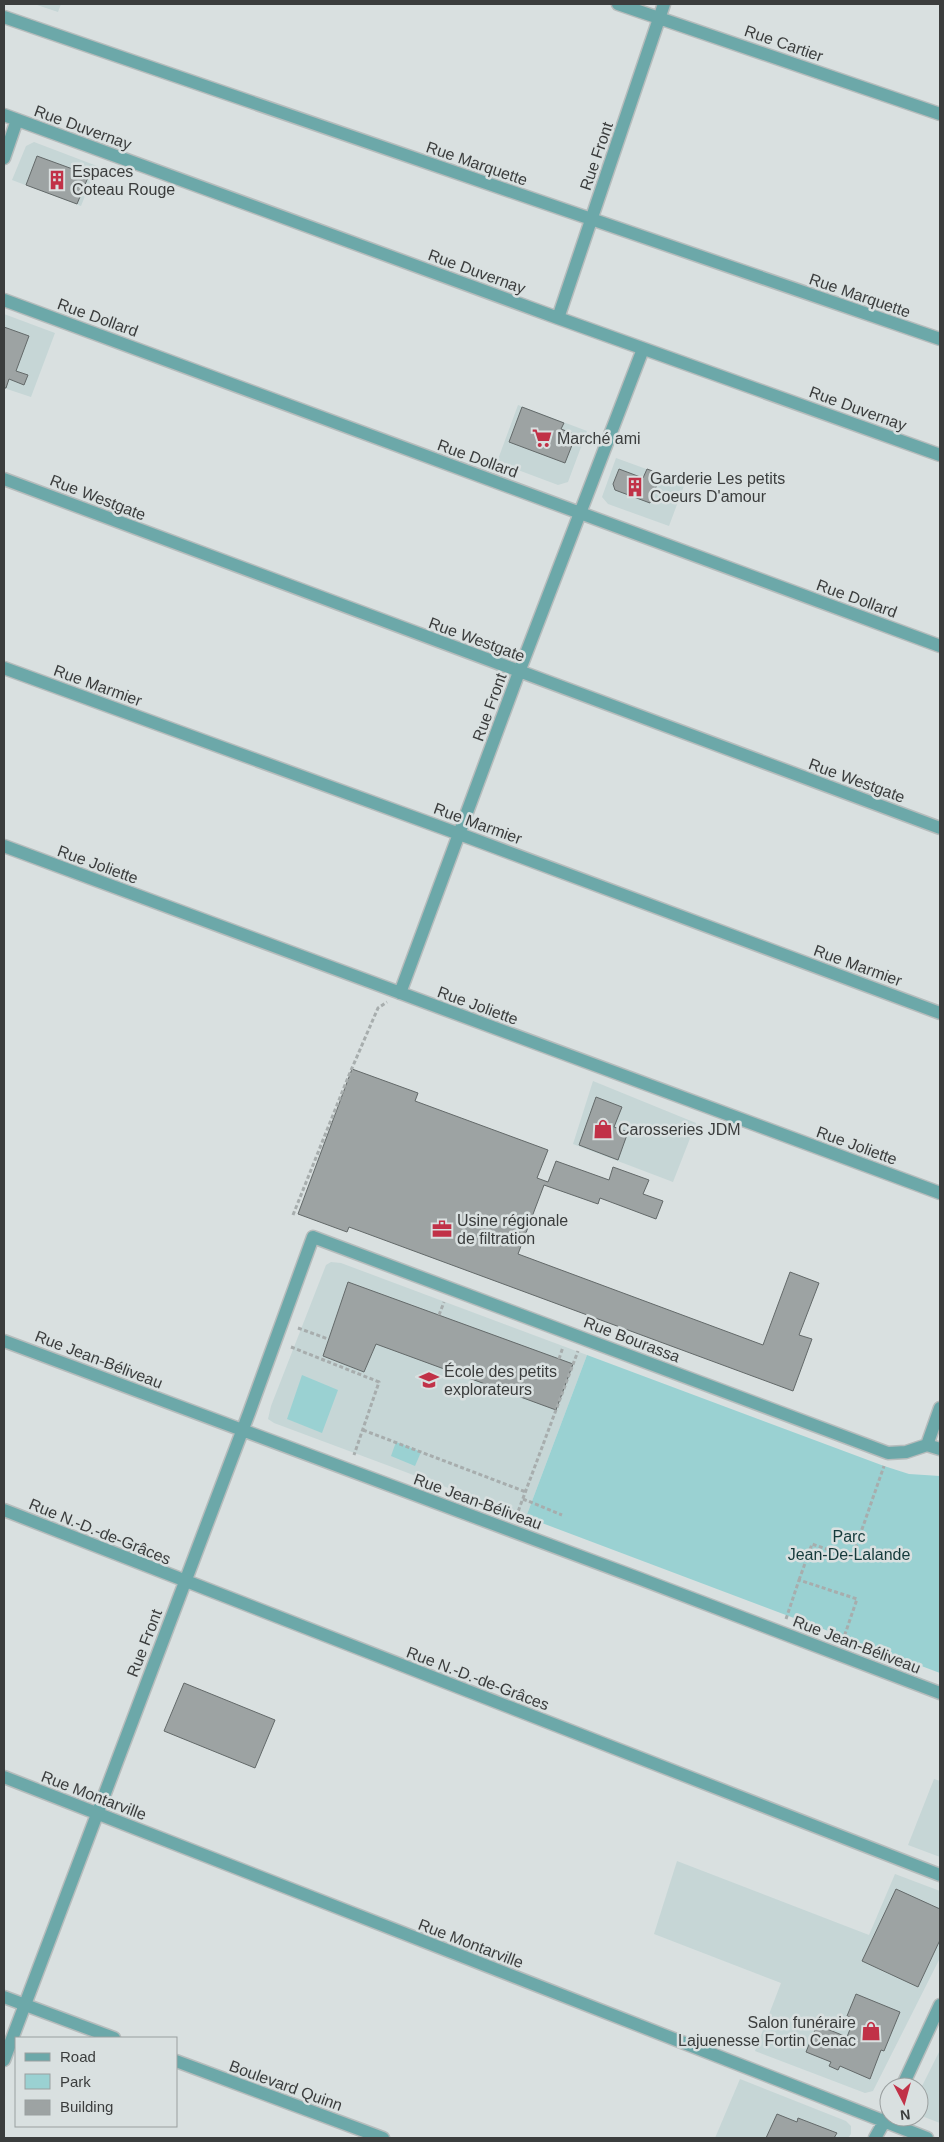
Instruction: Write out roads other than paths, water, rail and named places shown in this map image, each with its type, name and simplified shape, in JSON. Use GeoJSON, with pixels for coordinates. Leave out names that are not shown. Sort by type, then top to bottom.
{"type":"FeatureCollection","features":[{"type":"Feature","properties":{"kind":"street","name":"Rue Cartier"},"geometry":{"type":"LineString","coordinates":[[618,4],[940,114]]}},
{"type":"Feature","properties":{"kind":"street","name":"Rue Front"},"geometry":{"type":"LineString","coordinates":[[558,318],[664,4]]}},
{"type":"Feature","properties":{"kind":"street","name":"Rue Marquette"},"geometry":{"type":"LineString","coordinates":[[4,17],[940,339]]}},
{"type":"Feature","properties":{"kind":"street","name":"Rue Duvernay"},"geometry":{"type":"LineString","coordinates":[[4,115],[643,349],[940,455]]}},
{"type":"Feature","properties":{"kind":"street"},"geometry":{"type":"LineString","coordinates":[[4,158],[18,120]]}},
{"type":"Feature","properties":{"kind":"street","name":"Rue Dollard"},"geometry":{"type":"LineString","coordinates":[[4,300],[940,646]]}},
{"type":"Feature","properties":{"kind":"street","name":"Rue Front"},"geometry":{"type":"LineString","coordinates":[[400,993],[519,672],[643,349]]}},
{"type":"Feature","properties":{"kind":"street","name":"Rue Westgate"},"geometry":{"type":"LineString","coordinates":[[4,479],[940,828]]}},
{"type":"Feature","properties":{"kind":"street","name":"Rue Marmier"},"geometry":{"type":"LineString","coordinates":[[4,668],[459,834],[940,1013]]}},
{"type":"Feature","properties":{"kind":"street","name":"Rue Joliette"},"geometry":{"type":"LineString","coordinates":[[4,846],[940,1193]]}},
{"type":"Feature","properties":{"kind":"street","name":"Rue Front"},"geometry":{"type":"LineString","coordinates":[[4,2060],[313,1237]]}},
{"type":"Feature","properties":{"kind":"street","name":"Rue Bourassa"},"geometry":{"type":"LineString","coordinates":[[313,1237],[888,1453],[906,1452],[927,1445]]}},
{"type":"Feature","properties":{"kind":"street","name":"Rue Jean-Béliveau"},"geometry":{"type":"LineString","coordinates":[[4,1341],[520,1533],[940,1693]]}},
{"type":"Feature","properties":{"kind":"street"},"geometry":{"type":"LineString","coordinates":[[940,1408],[927,1445],[940,1449]]}},
{"type":"Feature","properties":{"kind":"street","name":"Rue N.-D.-de-Grâces"},"geometry":{"type":"LineString","coordinates":[[4,1510],[940,1875]]}},
{"type":"Feature","properties":{"kind":"street","name":"Rue Montarville"},"geometry":{"type":"LineString","coordinates":[[4,1778],[879,2115]]}},
{"type":"Feature","properties":{"kind":"street"},"geometry":{"type":"LineString","coordinates":[[4,1997],[111,2037]]}},
{"type":"Feature","properties":{"kind":"street"},"geometry":{"type":"LineString","coordinates":[[907,2077],[940,2005]]}},
{"type":"Feature","properties":{"kind":"street","name":"Boulevard Quinn"},"geometry":{"type":"LineString","coordinates":[[178,2062],[384,2138]]}},
{"type":"Feature","properties":{"kind":"street"},"geometry":{"type":"LineString","coordinates":[[874,2138],[881,2127]]}},
{"type":"Feature","properties":{"kind":"street","name":"Rue Montarville"},"geometry":{"type":"LineString","coordinates":[[905,2127],[926,2138]]}},
{"type":"Feature","properties":{"kind":"place","name":"Espaces Coteau Rouge"},"geometry":{"type":"Point","coordinates":[57,180]}},
{"type":"Feature","properties":{"kind":"place","name":"Marché ami"},"geometry":{"type":"Point","coordinates":[542,438]}},
{"type":"Feature","properties":{"kind":"place","name":"Garderie Les petits Coeurs D'amour"},"geometry":{"type":"Point","coordinates":[635,487]}},
{"type":"Feature","properties":{"kind":"place","name":"Carosseries JDM"},"geometry":{"type":"Point","coordinates":[603,1129]}},
{"type":"Feature","properties":{"kind":"place","name":"Usine régionale de filtration"},"geometry":{"type":"Point","coordinates":[442,1229]}},
{"type":"Feature","properties":{"kind":"place","name":"École des petits explorateurs"},"geometry":{"type":"Point","coordinates":[429,1380]}},
{"type":"Feature","properties":{"kind":"place","name":"Salon funéraire Lajuenesse Fortin Cenac"},"geometry":{"type":"Point","coordinates":[871,2031]}},
{"type":"Feature","properties":{"kind":"park label","name":"Parc Jean-De-Lalande"},"geometry":{"type":"Point","coordinates":[849,1545]}}]}
